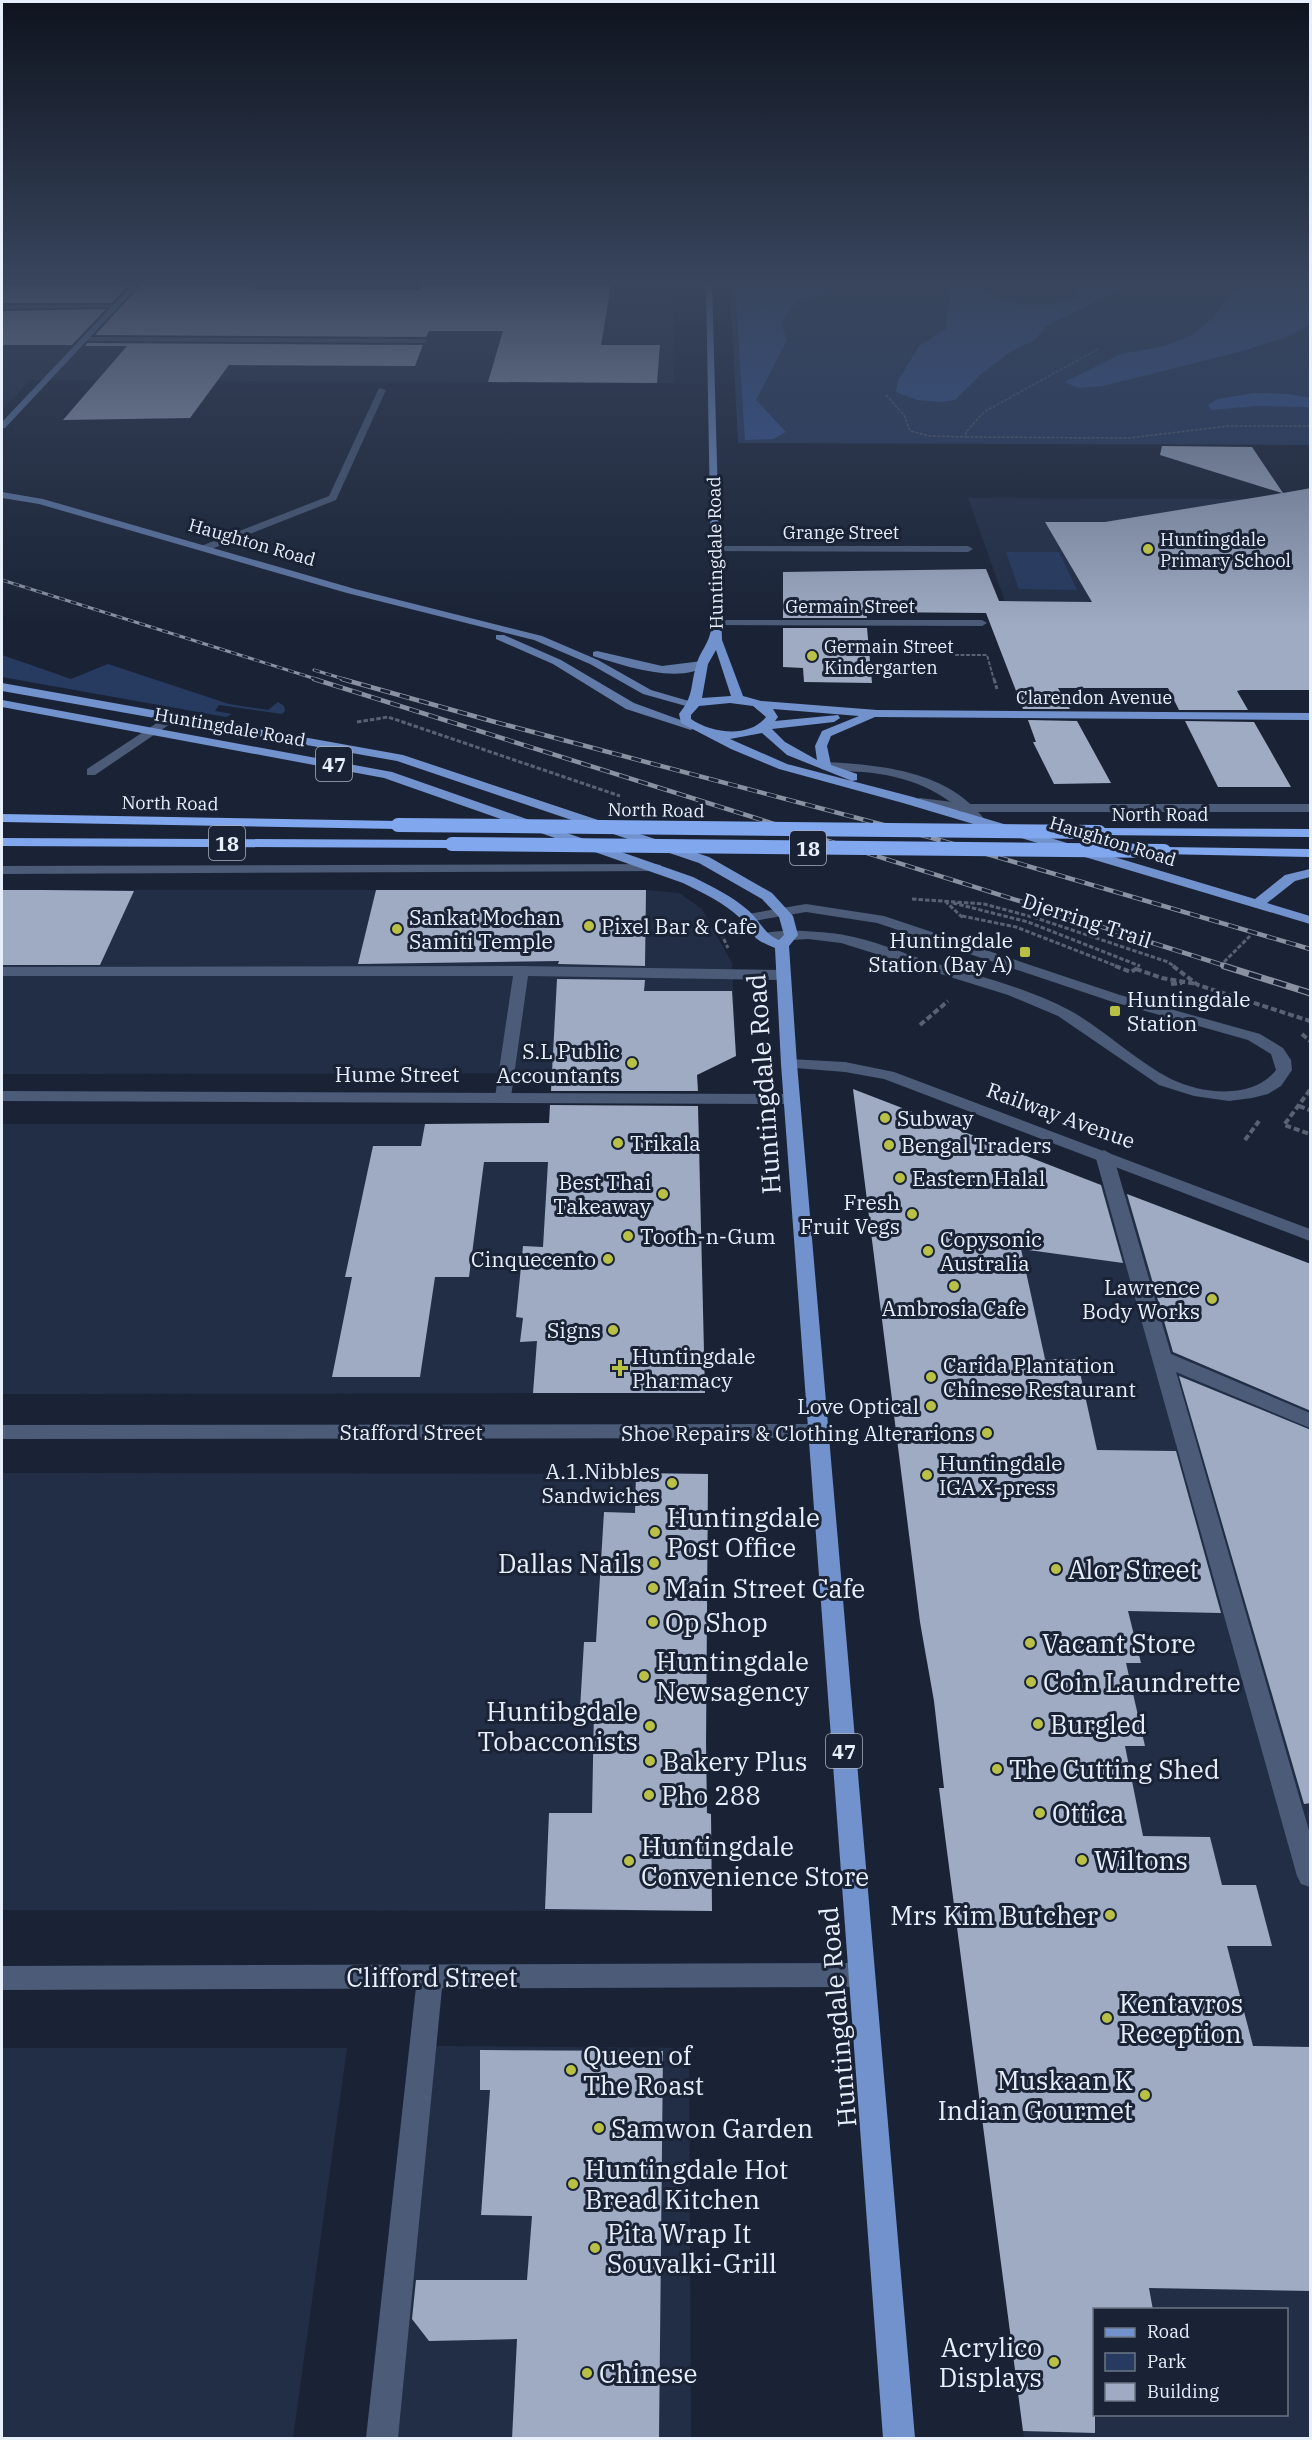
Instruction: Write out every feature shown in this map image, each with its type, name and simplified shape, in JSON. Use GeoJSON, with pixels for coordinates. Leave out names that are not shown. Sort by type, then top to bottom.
{"type":"FeatureCollection","features":[{"type":"Feature","properties":{"kind":"highway","name":"North Road"},"geometry":{"type":"LineString","coordinates":[[2,818],[398,825],[1311,833]]}},
{"type":"Feature","properties":{"kind":"highway","name":"North Road"},"geometry":{"type":"LineString","coordinates":[[2,842],[1311,852]]}},
{"type":"Feature","properties":{"kind":"main road","name":"Huntingdale Road"},"geometry":{"type":"LineString","coordinates":[[691,726],[685,720],[684,714],[694,704],[702,664],[716,640],[711,399]]}},
{"type":"Feature","properties":{"kind":"main road","name":"Huntingdale Road"},"geometry":{"type":"LineString","coordinates":[[716,640],[725,654],[730,682],[738,699]]}},
{"type":"Feature","properties":{"kind":"main road","name":"Huntingdale Road"},"geometry":{"type":"LineString","coordinates":[[2,687],[399,758],[704,860],[757,888],[782,910],[790,925],[783,975],[789,1064],[899,2439]]}},
{"type":"Feature","properties":{"kind":"main road","name":"Clarendon Avenue"},"geometry":{"type":"LineString","coordinates":[[694,704],[738,699],[759,704],[877,714],[1311,716]]}},
{"type":"Feature","properties":{"kind":"main road","name":"Huntingdale Road"},"geometry":{"type":"LineString","coordinates":[[2,703],[387,775],[656,868],[707,888],[748,918],[762,938],[787,940]]}},
{"type":"Feature","properties":{"kind":"main road"},"geometry":{"type":"LineString","coordinates":[[759,704],[769,711],[772,717],[765,726]]}},
{"type":"Feature","properties":{"kind":"main road"},"geometry":{"type":"LineString","coordinates":[[825,766],[822,746],[826,734],[877,714]]}},
{"type":"Feature","properties":{"kind":"main road","name":"Clarendon Avenue"},"geometry":{"type":"LineString","coordinates":[[711,733],[744,734],[765,726],[877,714]]}},
{"type":"Feature","properties":{"kind":"main road"},"geometry":{"type":"LineString","coordinates":[[691,726],[711,733]]}},
{"type":"Feature","properties":{"kind":"main road","name":"Haughton Road"},"geometry":{"type":"LineString","coordinates":[[765,726],[775,741],[825,766],[904,799]]}},
{"type":"Feature","properties":{"kind":"main road","name":"Haughton Road"},"geometry":{"type":"LineString","coordinates":[[711,733],[752,757],[786,769],[904,799],[1311,920]]}},
{"type":"Feature","properties":{"kind":"main road"},"geometry":{"type":"LineString","coordinates":[[1257,904],[1290,878],[1311,873]]}},
{"type":"Feature","properties":{"kind":"street"},"geometry":{"type":"LineString","coordinates":[[4,428],[30,399]]}},
{"type":"Feature","properties":{"kind":"street"},"geometry":{"type":"LineString","coordinates":[[205,548],[333,498],[378,399]]}},
{"type":"Feature","properties":{"kind":"street","name":"Haughton Road"},"geometry":{"type":"LineString","coordinates":[[2,484],[32,495],[40,501]]}},
{"type":"Feature","properties":{"kind":"street","name":"Haughton Road"},"geometry":{"type":"LineString","coordinates":[[2,495],[40,501],[453,618],[549,641],[594,662],[647,692],[694,704]]}},
{"type":"Feature","properties":{"kind":"street","name":"Grange Street"},"geometry":{"type":"LineString","coordinates":[[714,548],[968,549]]}},
{"type":"Feature","properties":{"kind":"street","name":"Haughton Road"},"geometry":{"type":"LineString","coordinates":[[453,618],[556,662],[630,706],[691,726]]}},
{"type":"Feature","properties":{"kind":"street","name":"Germain Street"},"geometry":{"type":"LineString","coordinates":[[717,623],[982,623]]}},
{"type":"Feature","properties":{"kind":"street"},"geometry":{"type":"LineString","coordinates":[[549,641],[648,668],[678,670],[702,664]]}},
{"type":"Feature","properties":{"kind":"street"},"geometry":{"type":"LineString","coordinates":[[91,772],[172,717]]}},
{"type":"Feature","properties":{"kind":"street"},"geometry":{"type":"LineString","coordinates":[[825,766],[903,776],[946,791],[969,808],[979,821]]}},
{"type":"Feature","properties":{"kind":"street","name":"North Road"},"geometry":{"type":"LineString","coordinates":[[904,799],[969,808],[1311,808]]}},
{"type":"Feature","properties":{"kind":"street"},"geometry":{"type":"LineString","coordinates":[[2,870],[656,868]]}},
{"type":"Feature","properties":{"kind":"street"},"geometry":{"type":"LineString","coordinates":[[748,918],[782,910],[821,909],[879,919],[1115,998],[1254,1038],[1277,1051],[1283,1060],[1284,1070],[1273,1084],[1250,1094],[1210,1095],[1184,1089],[1166,1082],[1049,1005],[843,939],[787,940]]}},
{"type":"Feature","properties":{"kind":"street"},"geometry":{"type":"LineString","coordinates":[[503,1097],[520,971]]}},
{"type":"Feature","properties":{"kind":"street"},"geometry":{"type":"LineString","coordinates":[[2,972],[520,971],[783,975]]}},
{"type":"Feature","properties":{"kind":"street","name":"Railway Avenue"},"geometry":{"type":"LineString","coordinates":[[789,1064],[845,1066],[888,1076],[1104,1155],[1311,1235]]}},
{"type":"Feature","properties":{"kind":"street","name":"Hume Street"},"geometry":{"type":"LineString","coordinates":[[2,1096],[792,1099]]}},
{"type":"Feature","properties":{"kind":"street"},"geometry":{"type":"LineString","coordinates":[[1104,1155],[1311,1876]]}},
{"type":"Feature","properties":{"kind":"street"},"geometry":{"type":"LineString","coordinates":[[1162,1358],[1311,1421]]}},
{"type":"Feature","properties":{"kind":"street","name":"Stafford Street"},"geometry":{"type":"LineString","coordinates":[[2,1432],[820,1431]]}},
{"type":"Feature","properties":{"kind":"street","name":"Clifford Street"},"geometry":{"type":"LineString","coordinates":[[2,1978],[862,1975]]}},
{"type":"Feature","properties":{"kind":"street"},"geometry":{"type":"LineString","coordinates":[[382,2439],[430,1978]]}},
{"type":"Feature","properties":{"kind":"path"},"geometry":{"type":"LineString","coordinates":[[889,399],[904,415],[910,431],[930,436],[1129,438],[1228,426],[1311,426]]}},
{"type":"Feature","properties":{"kind":"path"},"geometry":{"type":"LineString","coordinates":[[966,437],[966,432],[984,412],[1008,399]]}},
{"type":"Feature","properties":{"kind":"path"},"geometry":{"type":"LineString","coordinates":[[955,655],[987,655],[1000,699]]}},
{"type":"Feature","properties":{"kind":"path","name":"Djerring Trail"},"geometry":{"type":"LineString","coordinates":[[903,899],[984,904],[1047,921],[1168,962],[1198,984],[1311,1021]]}},
{"type":"Feature","properties":{"kind":"path"},"geometry":{"type":"LineString","coordinates":[[945,901],[983,913],[1028,922],[1140,966],[1131,972],[1016,927],[961,915]]}},
{"type":"Feature","properties":{"kind":"path"},"geometry":{"type":"LineString","coordinates":[[1224,962],[1250,936]]}},
{"type":"Feature","properties":{"kind":"path"},"geometry":{"type":"LineString","coordinates":[[1136,969],[1162,978],[1198,984]]}},
{"type":"Feature","properties":{"kind":"path"},"geometry":{"type":"LineString","coordinates":[[1311,1090],[1284,1125],[1311,1134]]}},
{"type":"Feature","properties":{"kind":"path"},"geometry":{"type":"LineString","coordinates":[[1299,1106],[1311,1110]]}},
{"type":"Feature","properties":{"kind":"shaded area"},"geometry":{"type":"Polygon","coordinates":[[[2,399],[12,399],[2,410],[2,399]]]}},
{"type":"Feature","properties":{"kind":"shaded area"},"geometry":{"type":"Polygon","coordinates":[[[742,399],[757,399],[786,432],[773,439],[745,440],[742,399]]]}},
{"type":"Feature","properties":{"kind":"shaded area"},"geometry":{"type":"Polygon","coordinates":[[[914,399],[956,399],[941,402],[914,399]]]}},
{"type":"Feature","properties":{"kind":"shaded area"},"geometry":{"type":"Polygon","coordinates":[[[1218,399],[1310,399],[1310,407],[1255,406],[1211,410],[1208,405],[1218,399]]]}},
{"type":"Feature","properties":{"kind":"shaded area","name":"Huntingdale Primary School"},"geometry":{"type":"Polygon","coordinates":[[[968,498],[1310,499],[1310,632],[1009,613],[968,498]]]}},
{"type":"Feature","properties":{"kind":"shaded area"},"geometry":{"type":"Polygon","coordinates":[[[2,890],[646,890],[679,893],[702,909],[732,963],[736,1055],[701,1073],[2,1074],[2,890]]]}},
{"type":"Feature","properties":{"kind":"shaded area"},"geometry":{"type":"Polygon","coordinates":[[[869,1096],[1310,1265],[1310,2438],[1024,2438],[939,1788],[944,1788],[929,1661],[926,1661],[920,1621],[869,1096]]]}},
{"type":"Feature","properties":{"kind":"shaded area"},"geometry":{"type":"Polygon","coordinates":[[[2,1124],[699,1124],[705,1393],[2,1394],[2,1124]]]}},
{"type":"Feature","properties":{"kind":"shaded area"},"geometry":{"type":"Polygon","coordinates":[[[2,1473],[708,1474],[706,1813],[711,1814],[712,1911],[2,1910],[2,1473]]]}},
{"type":"Feature","properties":{"kind":"shaded area"},"geometry":{"type":"Polygon","coordinates":[[[435,2046],[689,2048],[691,2438],[396,2438],[435,2046]]]}},
{"type":"Feature","properties":{"kind":"shaded area"},"geometry":{"type":"Polygon","coordinates":[[[2,2048],[347,2048],[293,2438],[2,2438],[2,2048]]]}},
{"type":"Feature","properties":{"kind":"green space"},"geometry":{"type":"Polygon","coordinates":[[[736,399],[1310,399],[1310,445],[738,443],[736,399]]]}},
{"type":"Feature","properties":{"kind":"green space"},"geometry":{"type":"Polygon","coordinates":[[[1006,552],[1059,552],[1077,590],[1019,589],[1006,552]]]}},
{"type":"Feature","properties":{"kind":"green space"},"geometry":{"type":"Polygon","coordinates":[[[2,655],[71,679],[108,664],[229,704],[268,710],[278,702],[284,706],[285,711],[282,714],[219,705],[215,711],[232,714],[226,717],[2,677],[2,655]]]}},
{"type":"Feature","properties":{"kind":"building"},"geometry":{"type":"Polygon","coordinates":[[[81,399],[204,399],[190,418],[63,420],[81,399]]]}},
{"type":"Feature","properties":{"kind":"building"},"geometry":{"type":"Polygon","coordinates":[[[1162,446],[1252,447],[1283,493],[1311,488],[1311,690],[1241,690],[1237,691],[1248,710],[1179,710],[1168,688],[1058,688],[1070,709],[1023,709],[986,613],[866,612],[867,618],[783,618],[783,572],[986,569],[999,601],[1092,602],[1045,522],[1105,522],[1282,493],[1160,455],[1162,446]]]}},
{"type":"Feature","properties":{"kind":"building"},"geometry":{"type":"Polygon","coordinates":[[[783,628],[867,628],[872,683],[804,682],[803,668],[783,667],[783,628]]]}},
{"type":"Feature","properties":{"kind":"building"},"geometry":{"type":"Polygon","coordinates":[[[1028,720],[1077,721],[1111,783],[1054,784],[1033,742],[1036,742],[1028,720]]]}},
{"type":"Feature","properties":{"kind":"building"},"geometry":{"type":"Polygon","coordinates":[[[1185,721],[1254,722],[1291,787],[1218,787],[1185,721]]]}},
{"type":"Feature","properties":{"kind":"building"},"geometry":{"type":"Polygon","coordinates":[[[2,890],[134,891],[100,965],[2,965],[2,890]]]}},
{"type":"Feature","properties":{"kind":"building"},"geometry":{"type":"Polygon","coordinates":[[[376,890],[646,890],[645,966],[558,964],[559,961],[358,964],[376,890]]]}},
{"type":"Feature","properties":{"kind":"building"},"geometry":{"type":"Polygon","coordinates":[[[557,979],[645,980],[644,991],[732,991],[736,1056],[697,1075],[698,1091],[551,1091],[557,979]]]}},
{"type":"Feature","properties":{"kind":"building"},"geometry":{"type":"Polygon","coordinates":[[[853,1089],[1101,1185],[1123,1263],[1021,1249],[1045,1359],[1077,1359],[1097,1450],[1176,1451],[1221,1613],[1128,1611],[1141,1663],[1126,1663],[1145,1746],[1125,1746],[1143,1836],[1210,1837],[1222,1885],[1256,1885],[1272,1946],[1227,1946],[1253,2046],[1311,2047],[1311,2291],[1149,2288],[1153,2308],[1093,2308],[1095,2433],[1023,2431],[939,1788],[944,1788],[934,1701],[920,1622],[853,1089]]]}},
{"type":"Feature","properties":{"kind":"building"},"geometry":{"type":"Polygon","coordinates":[[[550,1105],[698,1106],[705,1393],[533,1393],[537,1341],[520,1342],[523,1318],[516,1317],[523,1246],[543,1247],[548,1162],[484,1162],[469,1277],[435,1277],[420,1377],[332,1377],[352,1277],[345,1277],[373,1146],[421,1146],[425,1124],[549,1123],[550,1105]]]}},
{"type":"Feature","properties":{"kind":"building","name":"Lawrence Body Works"},"geometry":{"type":"Polygon","coordinates":[[[1127,1194],[1311,1264],[1311,1411],[1173,1352],[1127,1194]]]}},
{"type":"Feature","properties":{"kind":"building"},"geometry":{"type":"Polygon","coordinates":[[[1179,1376],[1311,1430],[1311,1803],[1304,1804],[1179,1376]]]}},
{"type":"Feature","properties":{"kind":"building"},"geometry":{"type":"Polygon","coordinates":[[[636,1473],[708,1474],[706,1744],[707,1813],[711,1814],[712,1911],[545,1909],[549,1813],[592,1813],[594,1709],[580,1709],[584,1642],[596,1642],[604,1512],[635,1513],[636,1473]]]}},
{"type":"Feature","properties":{"kind":"building"},"geometry":{"type":"Polygon","coordinates":[[[480,2050],[663,2051],[659,2439],[512,2439],[517,2339],[429,2341],[412,2319],[416,2280],[527,2280],[532,2216],[481,2215],[490,2090],[480,2090],[480,2050]]]}},
{"type":"Feature","properties":{"kind":"railway"},"geometry":{"type":"LineString","coordinates":[[2,580],[319,680]]}},
{"type":"Feature","properties":{"kind":"railway"},"geometry":{"type":"LineString","coordinates":[[314,670],[347,680]]}},
{"type":"Feature","properties":{"kind":"railway"},"geometry":{"type":"LineString","coordinates":[[314,679],[1229,967]]}},
{"type":"Feature","properties":{"kind":"railway"},"geometry":{"type":"LineString","coordinates":[[342,679],[929,837],[1310,949]]}},
{"type":"Feature","properties":{"kind":"railway"},"geometry":{"type":"LineString","coordinates":[[1224,966],[1310,993]]}},
{"type":"Feature","properties":{"kind":"place","name":"Huntingdale Primary School"},"geometry":{"type":"Point","coordinates":[1148,549]}},
{"type":"Feature","properties":{"kind":"place","name":"Germain Street Kindergarten"},"geometry":{"type":"Point","coordinates":[812,656]}},
{"type":"Feature","properties":{"kind":"place","name":"Pixel Bar & Cafe"},"geometry":{"type":"Point","coordinates":[589,926]}},
{"type":"Feature","properties":{"kind":"place","name":"Sankat Mochan Samiti Temple"},"geometry":{"type":"Point","coordinates":[397,929]}},
{"type":"Feature","properties":{"kind":"place","name":"Huntingdale Station (Bay A)"},"geometry":{"type":"Point","coordinates":[1025,952]}},
{"type":"Feature","properties":{"kind":"place","name":"Huntingdale Station"},"geometry":{"type":"Point","coordinates":[1115,1011]}},
{"type":"Feature","properties":{"kind":"place","name":"S.L Public Accountants"},"geometry":{"type":"Point","coordinates":[632,1063]}},
{"type":"Feature","properties":{"kind":"place","name":"Subway"},"geometry":{"type":"Point","coordinates":[885,1118]}},
{"type":"Feature","properties":{"kind":"place","name":"Trikala"},"geometry":{"type":"Point","coordinates":[618,1143]}},
{"type":"Feature","properties":{"kind":"place","name":"Bengal Traders"},"geometry":{"type":"Point","coordinates":[889,1145]}},
{"type":"Feature","properties":{"kind":"place","name":"Eastern Halal"},"geometry":{"type":"Point","coordinates":[900,1178]}},
{"type":"Feature","properties":{"kind":"place","name":"Best Thai Takeaway"},"geometry":{"type":"Point","coordinates":[663,1194]}},
{"type":"Feature","properties":{"kind":"place","name":"Fresh Fruit Vegs"},"geometry":{"type":"Point","coordinates":[912,1214]}},
{"type":"Feature","properties":{"kind":"place","name":"Tooth-n-Gum"},"geometry":{"type":"Point","coordinates":[628,1236]}},
{"type":"Feature","properties":{"kind":"place","name":"Copysonic Australia"},"geometry":{"type":"Point","coordinates":[928,1251]}},
{"type":"Feature","properties":{"kind":"place","name":"Cinquecento"},"geometry":{"type":"Point","coordinates":[608,1259]}},
{"type":"Feature","properties":{"kind":"place","name":"Ambrosia Cafe"},"geometry":{"type":"Point","coordinates":[954,1286]}},
{"type":"Feature","properties":{"kind":"place","name":"Lawrence Body Works"},"geometry":{"type":"Point","coordinates":[1212,1299]}},
{"type":"Feature","properties":{"kind":"place","name":"Signs"},"geometry":{"type":"Point","coordinates":[613,1330]}},
{"type":"Feature","properties":{"kind":"place","name":"Huntingdale Pharmacy"},"geometry":{"type":"Point","coordinates":[620,1368]}},
{"type":"Feature","properties":{"kind":"place","name":"Carida Plantation Chinese Restaurant"},"geometry":{"type":"Point","coordinates":[931,1377]}},
{"type":"Feature","properties":{"kind":"place","name":"Love Optical"},"geometry":{"type":"Point","coordinates":[931,1406]}},
{"type":"Feature","properties":{"kind":"place","name":"Shoe Repairs & Clothing Alterarions"},"geometry":{"type":"Point","coordinates":[987,1433]}},
{"type":"Feature","properties":{"kind":"place","name":"Huntingdale IGA X-press"},"geometry":{"type":"Point","coordinates":[927,1475]}},
{"type":"Feature","properties":{"kind":"place","name":"A.1.Nibbles Sandwiches"},"geometry":{"type":"Point","coordinates":[672,1483]}},
{"type":"Feature","properties":{"kind":"place","name":"Huntingdale Post Office"},"geometry":{"type":"Point","coordinates":[655,1532]}},
{"type":"Feature","properties":{"kind":"place","name":"Dallas Nails"},"geometry":{"type":"Point","coordinates":[654,1563]}},
{"type":"Feature","properties":{"kind":"place","name":"Alor Street"},"geometry":{"type":"Point","coordinates":[1056,1569]}},
{"type":"Feature","properties":{"kind":"place","name":"Main Street Cafe"},"geometry":{"type":"Point","coordinates":[653,1588]}},
{"type":"Feature","properties":{"kind":"place","name":"Op Shop"},"geometry":{"type":"Point","coordinates":[653,1622]}},
{"type":"Feature","properties":{"kind":"place","name":"Vacant Store"},"geometry":{"type":"Point","coordinates":[1030,1643]}},
{"type":"Feature","properties":{"kind":"place","name":"Huntingdale Newsagency"},"geometry":{"type":"Point","coordinates":[644,1676]}},
{"type":"Feature","properties":{"kind":"place","name":"Coin Laundrette"},"geometry":{"type":"Point","coordinates":[1031,1682]}},
{"type":"Feature","properties":{"kind":"place","name":"Burgled"},"geometry":{"type":"Point","coordinates":[1038,1724]}},
{"type":"Feature","properties":{"kind":"place","name":"Huntibgdale Tobacconists"},"geometry":{"type":"Point","coordinates":[650,1726]}},
{"type":"Feature","properties":{"kind":"place","name":"Bakery Plus"},"geometry":{"type":"Point","coordinates":[650,1761]}},
{"type":"Feature","properties":{"kind":"place","name":"The Cutting Shed"},"geometry":{"type":"Point","coordinates":[997,1769]}},
{"type":"Feature","properties":{"kind":"place","name":"Pho 288"},"geometry":{"type":"Point","coordinates":[649,1795]}},
{"type":"Feature","properties":{"kind":"place","name":"Ottica"},"geometry":{"type":"Point","coordinates":[1040,1813]}},
{"type":"Feature","properties":{"kind":"place","name":"Wiltons"},"geometry":{"type":"Point","coordinates":[1082,1860]}},
{"type":"Feature","properties":{"kind":"place","name":"Huntingdale Convenience Store"},"geometry":{"type":"Point","coordinates":[629,1861]}},
{"type":"Feature","properties":{"kind":"place","name":"Mrs Kim Butcher"},"geometry":{"type":"Point","coordinates":[1110,1915]}},
{"type":"Feature","properties":{"kind":"place","name":"Kentavros Reception"},"geometry":{"type":"Point","coordinates":[1107,2018]}},
{"type":"Feature","properties":{"kind":"place","name":"Queen of The Roast"},"geometry":{"type":"Point","coordinates":[571,2070]}},
{"type":"Feature","properties":{"kind":"place","name":"Muskaan K Indian Gourmet"},"geometry":{"type":"Point","coordinates":[1145,2095]}},
{"type":"Feature","properties":{"kind":"place","name":"Samwon Garden"},"geometry":{"type":"Point","coordinates":[599,2128]}},
{"type":"Feature","properties":{"kind":"place","name":"Huntingdale Hot Bread Kitchen"},"geometry":{"type":"Point","coordinates":[573,2184]}},
{"type":"Feature","properties":{"kind":"place","name":"Pita Wrap It Souvalki-Grill"},"geometry":{"type":"Point","coordinates":[595,2248]}},
{"type":"Feature","properties":{"kind":"place","name":"Acrylico Displays"},"geometry":{"type":"Point","coordinates":[1054,2362]}},
{"type":"Feature","properties":{"kind":"place","name":"Chinese"},"geometry":{"type":"Point","coordinates":[587,2373]}}]}
